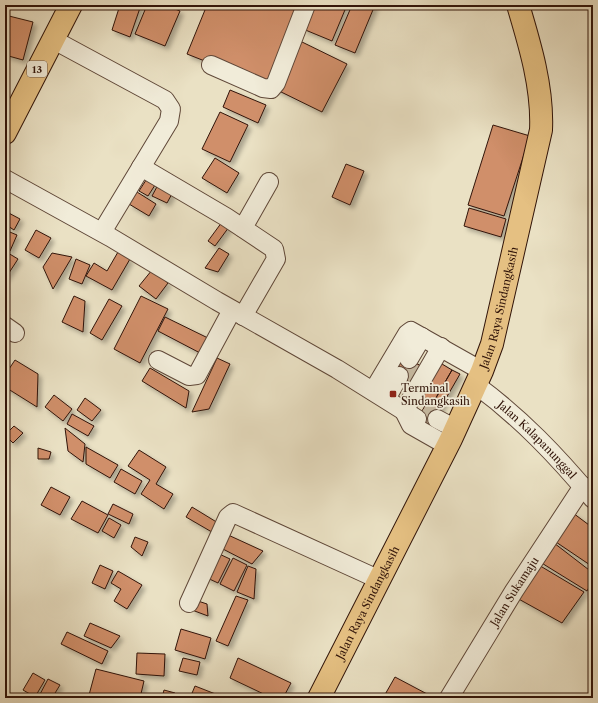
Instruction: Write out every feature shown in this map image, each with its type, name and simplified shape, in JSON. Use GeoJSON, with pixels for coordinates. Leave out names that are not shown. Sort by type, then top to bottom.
{"type":"FeatureCollection","features":[{"type":"Feature","properties":{"kind":"main road","name":"13"},"geometry":{"type":"LineString","coordinates":[[5,133],[52,39],[71,5]]}},
{"type":"Feature","properties":{"kind":"main road","name":"Jalan Raya Sindangkasih"},"geometry":{"type":"LineString","coordinates":[[319,698],[452,438],[479,378],[496,325],[502,293],[541,130],[541,100],[518,5]]}},
{"type":"Feature","properties":{"kind":"street"},"geometry":{"type":"LineString","coordinates":[[211,65],[263,88],[270,88],[276,83],[306,5]]}},
{"type":"Feature","properties":{"kind":"street"},"geometry":{"type":"LineString","coordinates":[[52,39],[168,104],[171,109],[169,121],[102,232]]}},
{"type":"Feature","properties":{"kind":"street"},"geometry":{"type":"LineString","coordinates":[[141,167],[271,246],[276,254],[276,259],[197,375],[189,376],[158,360]]}},
{"type":"Feature","properties":{"kind":"street"},"geometry":{"type":"LineString","coordinates":[[5,179],[102,232],[238,313],[400,403],[452,438]]}},
{"type":"Feature","properties":{"kind":"street"},"geometry":{"type":"LineString","coordinates":[[243,228],[269,182]]}},
{"type":"Feature","properties":{"kind":"street"},"geometry":{"type":"LineString","coordinates":[[427,339],[407,334],[400,403],[411,425],[452,438]]}},
{"type":"Feature","properties":{"kind":"street"},"geometry":{"type":"LineString","coordinates":[[400,403],[427,339]]}},
{"type":"Feature","properties":{"kind":"street"},"geometry":{"type":"LineString","coordinates":[[414,362],[427,339]]}},
{"type":"Feature","properties":{"kind":"street","name":"Jalan Kalapanunggal"},"geometry":{"type":"LineString","coordinates":[[427,339],[479,378],[502,404],[538,436],[588,493]]}},
{"type":"Feature","properties":{"kind":"street"},"geometry":{"type":"LineString","coordinates":[[400,403],[404,378]]}},
{"type":"Feature","properties":{"kind":"street","name":"Jalan Sukamaju"},"geometry":{"type":"LineString","coordinates":[[448,698],[514,591],[588,493]]}},
{"type":"Feature","properties":{"kind":"street"},"geometry":{"type":"LineString","coordinates":[[189,603],[228,517],[235,513],[380,580]]}},
{"type":"Feature","properties":{"kind":"building"},"geometry":{"type":"Polygon","coordinates":[[[120,5],[141,5],[130,37],[112,30],[120,5]]]}},
{"type":"Feature","properties":{"kind":"building"},"geometry":{"type":"Polygon","coordinates":[[[147,5],[165,5],[180,11],[165,46],[135,34],[147,5]]]}},
{"type":"Feature","properties":{"kind":"building"},"geometry":{"type":"Polygon","coordinates":[[[207,5],[291,5],[300,9],[268,86],[187,54],[207,5]]]}},
{"type":"Feature","properties":{"kind":"building"},"geometry":{"type":"Polygon","coordinates":[[[313,5],[347,5],[332,41],[303,29],[313,5]]]}},
{"type":"Feature","properties":{"kind":"building"},"geometry":{"type":"Polygon","coordinates":[[[352,5],[375,5],[355,53],[335,45],[352,5]]]}},
{"type":"Feature","properties":{"kind":"building"},"geometry":{"type":"Polygon","coordinates":[[[5,15],[33,22],[23,60],[5,55],[5,15]]]}},
{"type":"Feature","properties":{"kind":"building"},"geometry":{"type":"Polygon","coordinates":[[[300,41],[347,64],[322,112],[275,89],[300,41]]]}},
{"type":"Feature","properties":{"kind":"building"},"geometry":{"type":"Polygon","coordinates":[[[230,90],[266,105],[258,123],[223,107],[230,90]]]}},
{"type":"Feature","properties":{"kind":"building"},"geometry":{"type":"Polygon","coordinates":[[[220,112],[248,125],[230,162],[202,149],[220,112]]]}},
{"type":"Feature","properties":{"kind":"building"},"geometry":{"type":"Polygon","coordinates":[[[493,125],[530,136],[504,216],[468,205],[493,125]]]}},
{"type":"Feature","properties":{"kind":"building"},"geometry":{"type":"Polygon","coordinates":[[[215,158],[239,173],[227,193],[202,178],[215,158]]]}},
{"type":"Feature","properties":{"kind":"building"},"geometry":{"type":"Polygon","coordinates":[[[346,164],[364,171],[350,205],[332,197],[346,164]]]}},
{"type":"Feature","properties":{"kind":"building"},"geometry":{"type":"Polygon","coordinates":[[[148,177],[157,182],[148,196],[139,191],[148,177]]]}},
{"type":"Feature","properties":{"kind":"building"},"geometry":{"type":"Polygon","coordinates":[[[159,183],[174,190],[167,203],[152,196],[159,183]]]}},
{"type":"Feature","properties":{"kind":"building"},"geometry":{"type":"Polygon","coordinates":[[[137,192],[156,204],[149,216],[129,204],[137,192]]]}},
{"type":"Feature","properties":{"kind":"building"},"geometry":{"type":"Polygon","coordinates":[[[469,208],[506,219],[501,237],[464,226],[469,208]]]}},
{"type":"Feature","properties":{"kind":"building"},"geometry":{"type":"Polygon","coordinates":[[[5,211],[20,219],[14,230],[5,224],[5,211]]]}},
{"type":"Feature","properties":{"kind":"building"},"geometry":{"type":"Polygon","coordinates":[[[222,222],[229,227],[215,246],[208,241],[222,222]]]}},
{"type":"Feature","properties":{"kind":"building"},"geometry":{"type":"Polygon","coordinates":[[[5,230],[17,235],[10,251],[5,249],[5,230]]]}},
{"type":"Feature","properties":{"kind":"building"},"geometry":{"type":"Polygon","coordinates":[[[36,230],[51,238],[39,258],[25,250],[36,230]]]}},
{"type":"Feature","properties":{"kind":"building"},"geometry":{"type":"Polygon","coordinates":[[[219,248],[229,254],[218,272],[205,268],[219,248]]]}},
{"type":"Feature","properties":{"kind":"building"},"geometry":{"type":"Polygon","coordinates":[[[118,252],[130,259],[112,290],[86,276],[94,263],[107,271],[118,252]]]}},
{"type":"Feature","properties":{"kind":"building"},"geometry":{"type":"Polygon","coordinates":[[[8,253],[18,259],[5,279],[5,257],[8,253]]]}},
{"type":"Feature","properties":{"kind":"building"},"geometry":{"type":"Polygon","coordinates":[[[52,253],[72,257],[53,289],[43,267],[52,253]]]}},
{"type":"Feature","properties":{"kind":"building"},"geometry":{"type":"Polygon","coordinates":[[[76,259],[90,265],[82,284],[69,279],[76,259]]]}},
{"type":"Feature","properties":{"kind":"building"},"geometry":{"type":"Polygon","coordinates":[[[152,270],[168,283],[156,299],[139,286],[152,270]]]}},
{"type":"Feature","properties":{"kind":"building"},"geometry":{"type":"Polygon","coordinates":[[[74,296],[85,301],[83,332],[62,322],[74,296]]]}},
{"type":"Feature","properties":{"kind":"building"},"geometry":{"type":"Polygon","coordinates":[[[141,296],[168,309],[140,363],[114,349],[141,296]]]}},
{"type":"Feature","properties":{"kind":"building"},"geometry":{"type":"Polygon","coordinates":[[[109,299],[122,306],[102,340],[90,333],[109,299]]]}},
{"type":"Feature","properties":{"kind":"building"},"geometry":{"type":"Polygon","coordinates":[[[165,317],[210,339],[202,354],[158,331],[165,317]]]}},
{"type":"Feature","properties":{"kind":"building"},"geometry":{"type":"Polygon","coordinates":[[[402,355],[426,369],[412,383],[392,372],[402,355]]]}},
{"type":"Feature","properties":{"kind":"building"},"geometry":{"type":"Polygon","coordinates":[[[217,358],[230,364],[209,409],[192,412],[217,358]]]}},
{"type":"Feature","properties":{"kind":"building"},"geometry":{"type":"Polygon","coordinates":[[[15,360],[38,374],[37,407],[5,387],[5,375],[15,360]]]}},
{"type":"Feature","properties":{"kind":"building"},"geometry":{"type":"Polygon","coordinates":[[[437,361],[452,370],[433,403],[418,394],[437,361]]]}},
{"type":"Feature","properties":{"kind":"building"},"geometry":{"type":"Polygon","coordinates":[[[150,368],[189,391],[186,408],[142,381],[150,368]]]}},
{"type":"Feature","properties":{"kind":"building"},"geometry":{"type":"Polygon","coordinates":[[[452,370],[460,374],[441,407],[433,403],[452,370]]]}},
{"type":"Feature","properties":{"kind":"building"},"geometry":{"type":"Polygon","coordinates":[[[418,394],[441,407],[439,412],[416,399],[418,394]]]}},
{"type":"Feature","properties":{"kind":"building"},"geometry":{"type":"Polygon","coordinates":[[[54,395],[72,409],[63,421],[45,407],[54,395]]]}},
{"type":"Feature","properties":{"kind":"building"},"geometry":{"type":"Polygon","coordinates":[[[85,398],[101,410],[92,421],[77,410],[85,398]]]}},
{"type":"Feature","properties":{"kind":"building"},"geometry":{"type":"Polygon","coordinates":[[[426,404],[440,413],[429,433],[414,425],[426,404]]]}},
{"type":"Feature","properties":{"kind":"building"},"geometry":{"type":"Polygon","coordinates":[[[72,414],[94,426],[88,436],[67,424],[72,414]]]}},
{"type":"Feature","properties":{"kind":"building"},"geometry":{"type":"Polygon","coordinates":[[[14,426],[23,433],[13,443],[5,435],[14,426]]]}},
{"type":"Feature","properties":{"kind":"building"},"geometry":{"type":"Polygon","coordinates":[[[65,428],[85,444],[83,462],[68,451],[65,428]]]}},
{"type":"Feature","properties":{"kind":"building"},"geometry":{"type":"Polygon","coordinates":[[[86,447],[118,465],[110,478],[86,464],[86,447]]]}},
{"type":"Feature","properties":{"kind":"building"},"geometry":{"type":"Polygon","coordinates":[[[38,448],[51,452],[49,459],[38,459],[38,448]]]}},
{"type":"Feature","properties":{"kind":"building"},"geometry":{"type":"Polygon","coordinates":[[[139,450],[166,467],[156,484],[173,494],[164,509],[141,494],[150,480],[128,466],[139,450]]]}},
{"type":"Feature","properties":{"kind":"building"},"geometry":{"type":"Polygon","coordinates":[[[121,469],[142,481],[135,494],[114,482],[121,469]]]}},
{"type":"Feature","properties":{"kind":"building"},"geometry":{"type":"Polygon","coordinates":[[[51,487],[70,497],[60,515],[41,505],[51,487]]]}},
{"type":"Feature","properties":{"kind":"building"},"geometry":{"type":"Polygon","coordinates":[[[82,501],[108,515],[98,533],[71,519],[82,501]]]}},
{"type":"Feature","properties":{"kind":"building"},"geometry":{"type":"Polygon","coordinates":[[[113,504],[133,514],[129,524],[108,514],[113,504]]]}},
{"type":"Feature","properties":{"kind":"building"},"geometry":{"type":"Polygon","coordinates":[[[192,507],[223,526],[217,535],[186,517],[192,507]]]}},
{"type":"Feature","properties":{"kind":"building"},"geometry":{"type":"Polygon","coordinates":[[[573,513],[593,528],[593,567],[553,540],[573,513]]]}},
{"type":"Feature","properties":{"kind":"building"},"geometry":{"type":"Polygon","coordinates":[[[109,518],[121,525],[114,538],[102,531],[109,518]]]}},
{"type":"Feature","properties":{"kind":"building"},"geometry":{"type":"Polygon","coordinates":[[[226,534],[263,551],[252,564],[219,547],[226,534]]]}},
{"type":"Feature","properties":{"kind":"building"},"geometry":{"type":"Polygon","coordinates":[[[135,537],[148,542],[142,556],[131,547],[135,537]]]}},
{"type":"Feature","properties":{"kind":"building"},"geometry":{"type":"Polygon","coordinates":[[[554,543],[593,573],[593,580],[587,591],[540,562],[554,543]]]}},
{"type":"Feature","properties":{"kind":"building"},"geometry":{"type":"Polygon","coordinates":[[[215,552],[230,559],[218,583],[203,576],[215,552]]]}},
{"type":"Feature","properties":{"kind":"building"},"geometry":{"type":"Polygon","coordinates":[[[233,558],[247,565],[234,591],[220,584],[233,558]]]}},
{"type":"Feature","properties":{"kind":"building"},"geometry":{"type":"Polygon","coordinates":[[[537,564],[584,592],[562,623],[515,597],[537,564]]]}},
{"type":"Feature","properties":{"kind":"building"},"geometry":{"type":"Polygon","coordinates":[[[100,565],[113,571],[105,589],[92,583],[100,565]]]}},
{"type":"Feature","properties":{"kind":"building"},"geometry":{"type":"Polygon","coordinates":[[[248,566],[256,569],[254,599],[237,592],[248,566]]]}},
{"type":"Feature","properties":{"kind":"building"},"geometry":{"type":"Polygon","coordinates":[[[118,571],[142,585],[127,609],[114,601],[121,589],[111,583],[118,571]]]}},
{"type":"Feature","properties":{"kind":"building"},"geometry":{"type":"Polygon","coordinates":[[[236,596],[248,600],[228,646],[216,641],[236,596]]]}},
{"type":"Feature","properties":{"kind":"building"},"geometry":{"type":"Polygon","coordinates":[[[195,600],[207,604],[208,616],[192,610],[195,600]]]}},
{"type":"Feature","properties":{"kind":"building"},"geometry":{"type":"Polygon","coordinates":[[[90,623],[120,636],[111,648],[84,636],[90,623]]]}},
{"type":"Feature","properties":{"kind":"building"},"geometry":{"type":"Polygon","coordinates":[[[181,629],[211,638],[205,659],[175,650],[181,629]]]}},
{"type":"Feature","properties":{"kind":"building"},"geometry":{"type":"Polygon","coordinates":[[[67,632],[108,651],[102,664],[61,644],[67,632]]]}},
{"type":"Feature","properties":{"kind":"building"},"geometry":{"type":"Polygon","coordinates":[[[137,653],[165,654],[164,676],[136,674],[137,653]]]}},
{"type":"Feature","properties":{"kind":"building"},"geometry":{"type":"Polygon","coordinates":[[[183,658],[200,662],[197,675],[179,671],[183,658]]]}},
{"type":"Feature","properties":{"kind":"building"},"geometry":{"type":"Polygon","coordinates":[[[238,658],[291,683],[283,698],[272,698],[230,678],[238,658]]]}},
{"type":"Feature","properties":{"kind":"building"},"geometry":{"type":"Polygon","coordinates":[[[96,669],[144,681],[140,698],[100,698],[89,695],[96,669]]]}},
{"type":"Feature","properties":{"kind":"building"},"geometry":{"type":"Polygon","coordinates":[[[33,673],[45,680],[35,697],[23,690],[33,673]]]}},
{"type":"Feature","properties":{"kind":"building"},"geometry":{"type":"Polygon","coordinates":[[[395,677],[429,695],[428,698],[383,698],[395,677]]]}},
{"type":"Feature","properties":{"kind":"building"},"geometry":{"type":"Polygon","coordinates":[[[48,679],[60,685],[52,698],[38,698],[48,679]]]}},
{"type":"Feature","properties":{"kind":"building"},"geometry":{"type":"Polygon","coordinates":[[[195,686],[218,695],[216,698],[190,698],[195,686]]]}},
{"type":"Feature","properties":{"kind":"building"},"geometry":{"type":"Polygon","coordinates":[[[164,690],[175,693],[174,698],[162,698],[164,690]]]}},
{"type":"Feature","properties":{"kind":"building"},"geometry":{"type":"Polygon","coordinates":[[[237,694],[255,698],[236,698],[237,694]]]}},
{"type":"Feature","properties":{"kind":"tunnel"},"geometry":{"type":"LineString","coordinates":[[409,381],[418,365]]}},
{"type":"Feature","properties":{"kind":"tunnel"},"geometry":{"type":"LineString","coordinates":[[423,410],[437,419]]}},
{"type":"Feature","properties":{"kind":"place","name":"Terminal Sindangkasih"},"geometry":{"type":"Point","coordinates":[393,394]}}]}
